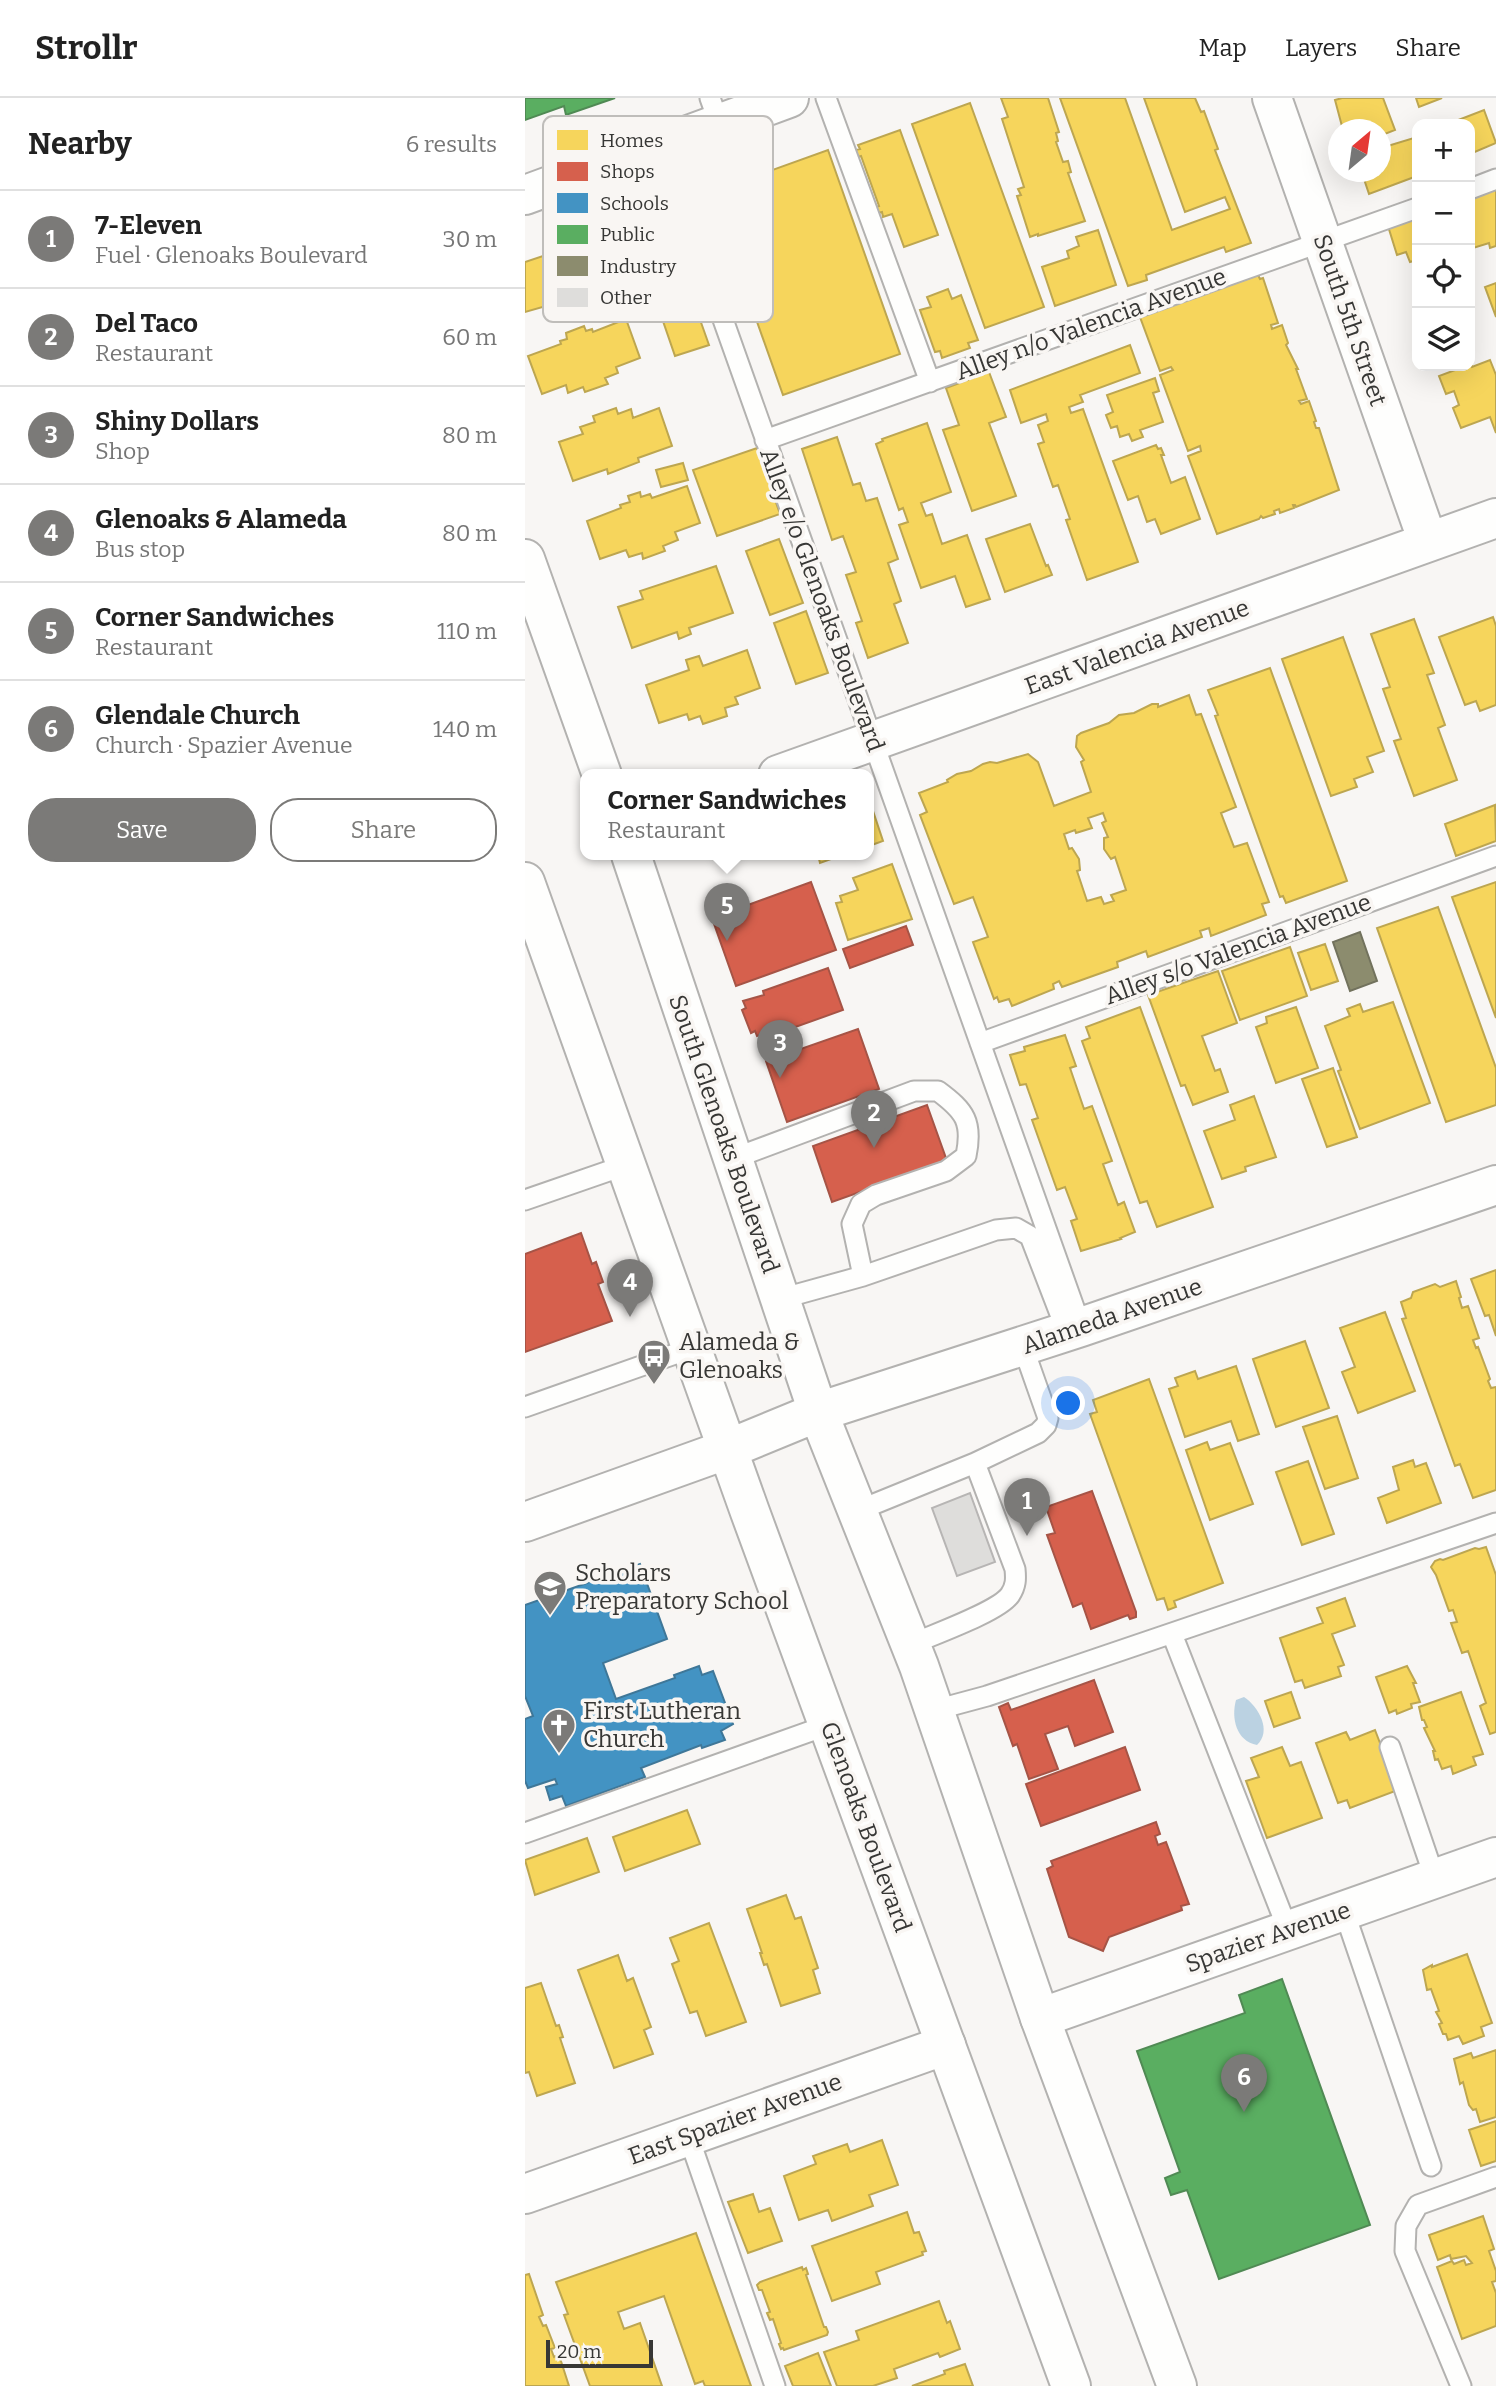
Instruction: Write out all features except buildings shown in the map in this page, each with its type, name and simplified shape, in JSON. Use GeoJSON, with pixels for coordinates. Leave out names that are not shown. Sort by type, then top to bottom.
{"type":"FeatureCollection","features":[{"type":"Feature","properties":{"kind":"main road"},"geometry":{"type":"LineString","coordinates":[[715,111],[789,98]]}},
{"type":"Feature","properties":{"kind":"main road","name":"South 5th Street"},"geometry":{"type":"LineString","coordinates":[[1272,98],[1428,542]]}},
{"type":"Feature","properties":{"kind":"main road"},"geometry":{"type":"LineString","coordinates":[[525,195],[543,188]]}},
{"type":"Feature","properties":{"kind":"main road","name":"East Valencia Avenue"},"geometry":{"type":"LineString","coordinates":[[795,769],[1496,518]]}},
{"type":"Feature","properties":{"kind":"main road"},"geometry":{"type":"LineString","coordinates":[[525,559],[600,769]]}},
{"type":"Feature","properties":{"kind":"main road","name":"South Glenoaks Boulevard"},"geometry":{"type":"LineString","coordinates":[[633,860],[818,1412]]}},
{"type":"Feature","properties":{"kind":"main road"},"geometry":{"type":"LineString","coordinates":[[525,882],[626,1165]]}},
{"type":"Feature","properties":{"kind":"main road","name":"Glenoaks Boulevard"},"geometry":{"type":"LineString","coordinates":[[626,1165],[1071,2386]]}},
{"type":"Feature","properties":{"kind":"main road","name":"Alameda Avenue"},"geometry":{"type":"LineString","coordinates":[[525,1522],[728,1449],[818,1412],[1074,1330],[1496,1185]]}},
{"type":"Feature","properties":{"kind":"main road"},"geometry":{"type":"LineString","coordinates":[[818,1412],[935,1710],[1040,2018],[1177,2386]]}},
{"type":"Feature","properties":{"kind":"main road","name":"Spazier Avenue"},"geometry":{"type":"LineString","coordinates":[[1040,2018],[1496,1857]]}},
{"type":"Feature","properties":{"kind":"main road","name":"East Spazier Avenue"},"geometry":{"type":"LineString","coordinates":[[525,2194],[946,2045]]}},
{"type":"Feature","properties":{"kind":"lane"},"geometry":{"type":"LineString","coordinates":[[826,98],[930,382]]}},
{"type":"Feature","properties":{"kind":"lane"},"geometry":{"type":"LineString","coordinates":[[1475,187],[1496,179]]}},
{"type":"Feature","properties":{"kind":"lane","name":"Alley n/o Valencia Avenue"},"geometry":{"type":"LineString","coordinates":[[765,440],[1412,210]]}},
{"type":"Feature","properties":{"kind":"lane","name":"Alley e/o Glenoaks Boulevard"},"geometry":{"type":"LineString","coordinates":[[723,322],[982,1048],[1074,1330]]}},
{"type":"Feature","properties":{"kind":"lane","name":"Alley s/o Valencia Avenue"},"geometry":{"type":"LineString","coordinates":[[982,1048],[1496,856]]}},
{"type":"Feature","properties":{"kind":"lane"},"geometry":{"type":"LineString","coordinates":[[733,1158],[914,1091],[938,1091],[959,1107],[971,1134],[966,1156],[946,1171],[876,1195],[862,1204],[852,1224],[863,1276]]}},
{"type":"Feature","properties":{"kind":"lane"},"geometry":{"type":"LineString","coordinates":[[525,1200],[626,1165]]}},
{"type":"Feature","properties":{"kind":"lane"},"geometry":{"type":"LineString","coordinates":[[780,1299],[863,1276],[996,1230],[1016,1228],[1031,1236],[1074,1330]]}},
{"type":"Feature","properties":{"kind":"lane"},"geometry":{"type":"LineString","coordinates":[[857,1511],[975,1463],[1038,1433],[1048,1418],[1023,1346]]}},
{"type":"Feature","properties":{"kind":"lane"},"geometry":{"type":"LineString","coordinates":[[525,1407],[692,1348]]}},
{"type":"Feature","properties":{"kind":"lane"},"geometry":{"type":"LineString","coordinates":[[911,1645],[996,1607],[1009,1597],[1016,1582],[1015,1569],[975,1463]]}},
{"type":"Feature","properties":{"kind":"lane"},"geometry":{"type":"LineString","coordinates":[[935,1710],[987,1696],[1496,1523]]}},
{"type":"Feature","properties":{"kind":"lane"},"geometry":{"type":"LineString","coordinates":[[1172,1634],[1288,1930]]}},
{"type":"Feature","properties":{"kind":"lane"},"geometry":{"type":"LineString","coordinates":[[525,1833],[828,1725]]}},
{"type":"Feature","properties":{"kind":"lane"},"geometry":{"type":"LineString","coordinates":[[1390,1747],[1435,1879]]}},
{"type":"Feature","properties":{"kind":"lane"},"geometry":{"type":"LineString","coordinates":[[1344,1911],[1431,2166]]}},
{"type":"Feature","properties":{"kind":"lane"},"geometry":{"type":"LineString","coordinates":[[688,2136],[775,2386]]}},
{"type":"Feature","properties":{"kind":"lane"},"geometry":{"type":"LineString","coordinates":[[1461,2386],[1405,2250],[1405,2232],[1408,2221],[1418,2206],[1496,2177]]}},
{"type":"Feature","properties":{"kind":"water"},"geometry":{"type":"Polygon","coordinates":[[[1244,1697],[1262,1720],[1263,1733],[1257,1745],[1244,1739],[1235,1721],[1236,1700],[1244,1697]]]}},
{"type":"Feature","properties":{"kind":"place","name":"Corner Sandwiches"},"geometry":{"type":"Point","coordinates":[727,941]}},
{"type":"Feature","properties":{"kind":"place","name":"Shiny Dollars"},"geometry":{"type":"Point","coordinates":[780,1078]}},
{"type":"Feature","properties":{"kind":"place","name":"Del Taco"},"geometry":{"type":"Point","coordinates":[874,1148]}},
{"type":"Feature","properties":{"kind":"place","name":"Glenoaks & Alameda"},"geometry":{"type":"Point","coordinates":[630,1317]}},
{"type":"Feature","properties":{"kind":"place","name":"Alameda & Glenoaks"},"geometry":{"type":"Point","coordinates":[654,1386]}},
{"type":"Feature","properties":{"kind":"place","name":"7-Eleven"},"geometry":{"type":"Point","coordinates":[1027,1536]}},
{"type":"Feature","properties":{"kind":"place","name":"Scholars Preparatory School"},"geometry":{"type":"Point","coordinates":[550,1617]}},
{"type":"Feature","properties":{"kind":"place","name":"First Lutheran Church"},"geometry":{"type":"Point","coordinates":[559,1755]}},
{"type":"Feature","properties":{"kind":"place","name":"Glendale Church"},"geometry":{"type":"Point","coordinates":[1244,2112]}}]}
